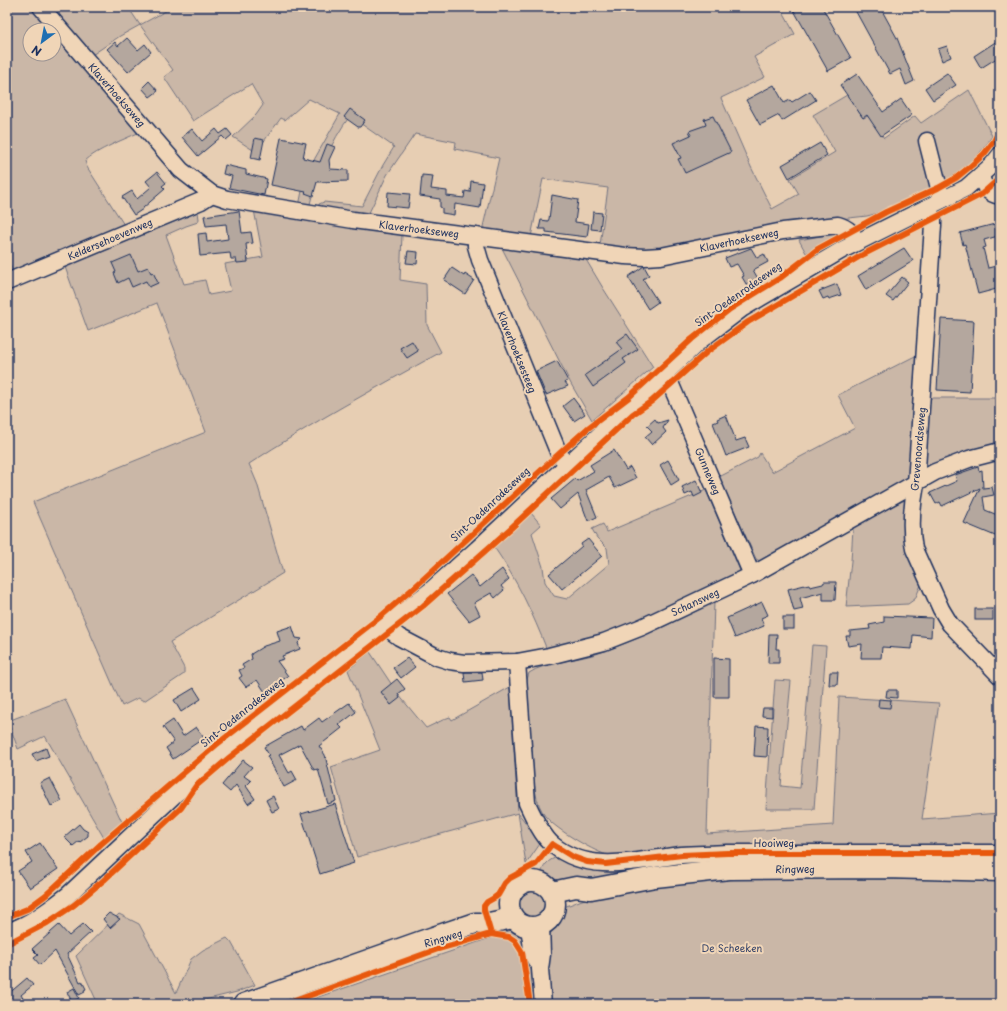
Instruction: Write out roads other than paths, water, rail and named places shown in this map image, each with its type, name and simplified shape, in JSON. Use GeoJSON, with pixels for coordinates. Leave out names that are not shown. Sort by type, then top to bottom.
{"type":"FeatureCollection","features":[{"type":"Feature","properties":{"kind":"main road","name":"Ringweg"},"geometry":{"type":"LineString","coordinates":[[554,898],[576,887],[591,889],[655,877],[729,869],[885,868],[1000,871]]}},
{"type":"Feature","properties":{"kind":"main road"},"geometry":{"type":"LineString","coordinates":[[529,881],[542,883],[548,887],[554,898],[553,915],[545,923],[523,919],[510,899],[512,892],[516,887],[529,881]]}},
{"type":"Feature","properties":{"kind":"main road","name":"Ringweg"},"geometry":{"type":"LineString","coordinates":[[244,1004],[475,923],[523,919]]}},
{"type":"Feature","properties":{"kind":"street","name":"Klaverhoekseweg"},"geometry":{"type":"LineString","coordinates":[[41,7],[181,170],[212,194],[227,198],[353,220],[624,256],[661,256],[783,231],[838,225],[850,231],[857,241]]}},
{"type":"Feature","properties":{"kind":"street","name":"Grevenoordseweg"},"geometry":{"type":"LineString","coordinates":[[927,141],[935,203],[916,484],[912,504],[913,543],[920,563],[941,609],[950,624],[1000,676]]}},
{"type":"Feature","properties":{"kind":"street","name":"Sint-Oedenrodeseweg"},"geometry":{"type":"LineString","coordinates":[[7,932],[32,921],[51,909],[68,895],[197,774],[431,590],[701,340],[738,312],[857,241],[966,188],[992,165],[1000,154]]}},
{"type":"Feature","properties":{"kind":"street"},"geometry":{"type":"LineString","coordinates":[[981,176],[987,190],[1000,196]]}},
{"type":"Feature","properties":{"kind":"street","name":"Keldersehoevenweg"},"geometry":{"type":"LineString","coordinates":[[7,282],[201,201],[212,194]]}},
{"type":"Feature","properties":{"kind":"street","name":"Klaverhoeksesteeg"},"geometry":{"type":"LineString","coordinates":[[476,236],[476,246],[480,260],[559,454],[568,464]]}},
{"type":"Feature","properties":{"kind":"street","name":"Gunneweg"},"geometry":{"type":"LineString","coordinates":[[664,374],[671,385],[752,575]]}},
{"type":"Feature","properties":{"kind":"street","name":"Schansweg"},"geometry":{"type":"LineString","coordinates":[[386,625],[399,637],[437,657],[464,663],[517,662],[549,656],[604,642],[642,627],[752,575],[935,472],[969,459],[1000,451]]}},
{"type":"Feature","properties":{"kind":"street","name":"Hooiweg"},"geometry":{"type":"LineString","coordinates":[[517,662],[527,803],[535,821],[552,844],[573,857],[587,862],[606,864],[682,855],[727,853],[1000,854]]}},
{"type":"Feature","properties":{"kind":"street"},"geometry":{"type":"LineString","coordinates":[[523,919],[542,954],[540,969],[543,1004]]}},
{"type":"Feature","properties":{"kind":"park label","name":"De Scheeken"},"geometry":{"type":"Point","coordinates":[732,948]}}]}
